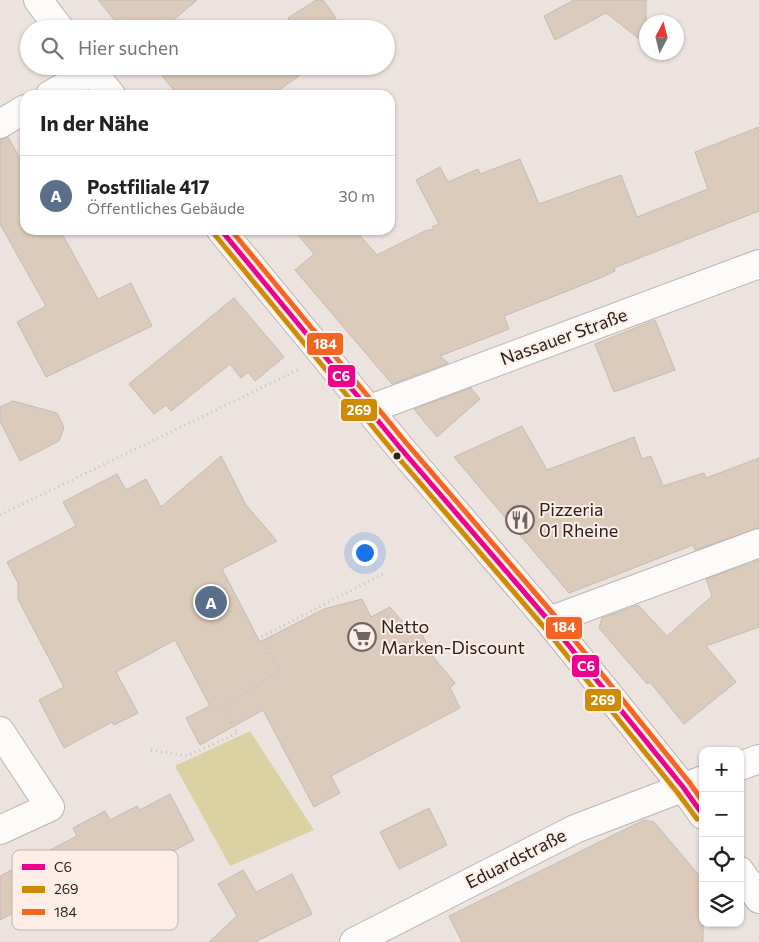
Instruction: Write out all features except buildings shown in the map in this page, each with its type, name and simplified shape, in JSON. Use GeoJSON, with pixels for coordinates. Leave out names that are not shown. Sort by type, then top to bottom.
{"type":"FeatureCollection","features":[{"type":"Feature","properties":{"kind":"street"},"geometry":{"type":"LineString","coordinates":[[38,0],[53,20]]}},
{"type":"Feature","properties":{"kind":"street"},"geometry":{"type":"LineString","coordinates":[[58,90],[81,75]]}},
{"type":"Feature","properties":{"kind":"street"},"geometry":{"type":"LineString","coordinates":[[95,75],[107,90]]}},
{"type":"Feature","properties":{"kind":"street"},"geometry":{"type":"LineString","coordinates":[[0,124],[20,113]]}},
{"type":"Feature","properties":{"kind":"street"},"geometry":{"type":"LineString","coordinates":[[225,235],[402,450],[549,621],[693,783],[699,802]]}},
{"type":"Feature","properties":{"kind":"street","name":"Nassauer Straße"},"geometry":{"type":"LineString","coordinates":[[370,409],[759,264]]}},
{"type":"Feature","properties":{"kind":"street"},"geometry":{"type":"LineString","coordinates":[[549,621],[759,543]]}},
{"type":"Feature","properties":{"kind":"street"},"geometry":{"type":"LineString","coordinates":[[0,731],[50,807],[0,830]]}},
{"type":"Feature","properties":{"kind":"street"},"geometry":{"type":"LineString","coordinates":[[744,765],[759,759]]}},
{"type":"Feature","properties":{"kind":"street","name":"Eduardstraße"},"geometry":{"type":"LineString","coordinates":[[354,942],[575,829],[693,783]]}},
{"type":"Feature","properties":{"kind":"street"},"geometry":{"type":"LineString","coordinates":[[744,877],[759,899]]}},
{"type":"Feature","properties":{"kind":"path"},"geometry":{"type":"LineString","coordinates":[[0,515],[326,357]]}},
{"type":"Feature","properties":{"kind":"path"},"geometry":{"type":"LineString","coordinates":[[151,750],[187,756],[238,733],[222,709],[280,670],[261,637],[385,573]]}},
{"type":"Feature","properties":{"kind":"shaded area"},"geometry":{"type":"Polygon","coordinates":[[[250,731],[314,830],[230,866],[175,766],[250,731]]]}},
{"type":"Feature","properties":{"kind":"transit line","name":"269"},"geometry":{"type":"LineString","coordinates":[[215,235],[396,455],[543,626],[697,819]]}},
{"type":"Feature","properties":{"kind":"transit line","name":"C6"},"geometry":{"type":"LineString","coordinates":[[225,235],[402,450],[549,621],[699,809]]}},
{"type":"Feature","properties":{"kind":"transit line","name":"184"},"geometry":{"type":"LineString","coordinates":[[235,235],[408,445],[555,616],[699,796]]}},
{"type":"Feature","properties":{"kind":"place","name":"Pizzeria 01 Rheine"},"geometry":{"type":"Point","coordinates":[520,520]}},
{"type":"Feature","properties":{"kind":"place","name":"Postfiliale 417"},"geometry":{"type":"Point","coordinates":[211,602]}},
{"type":"Feature","properties":{"kind":"place","name":"Netto Marken-Discount"},"geometry":{"type":"Point","coordinates":[362,637]}}]}
